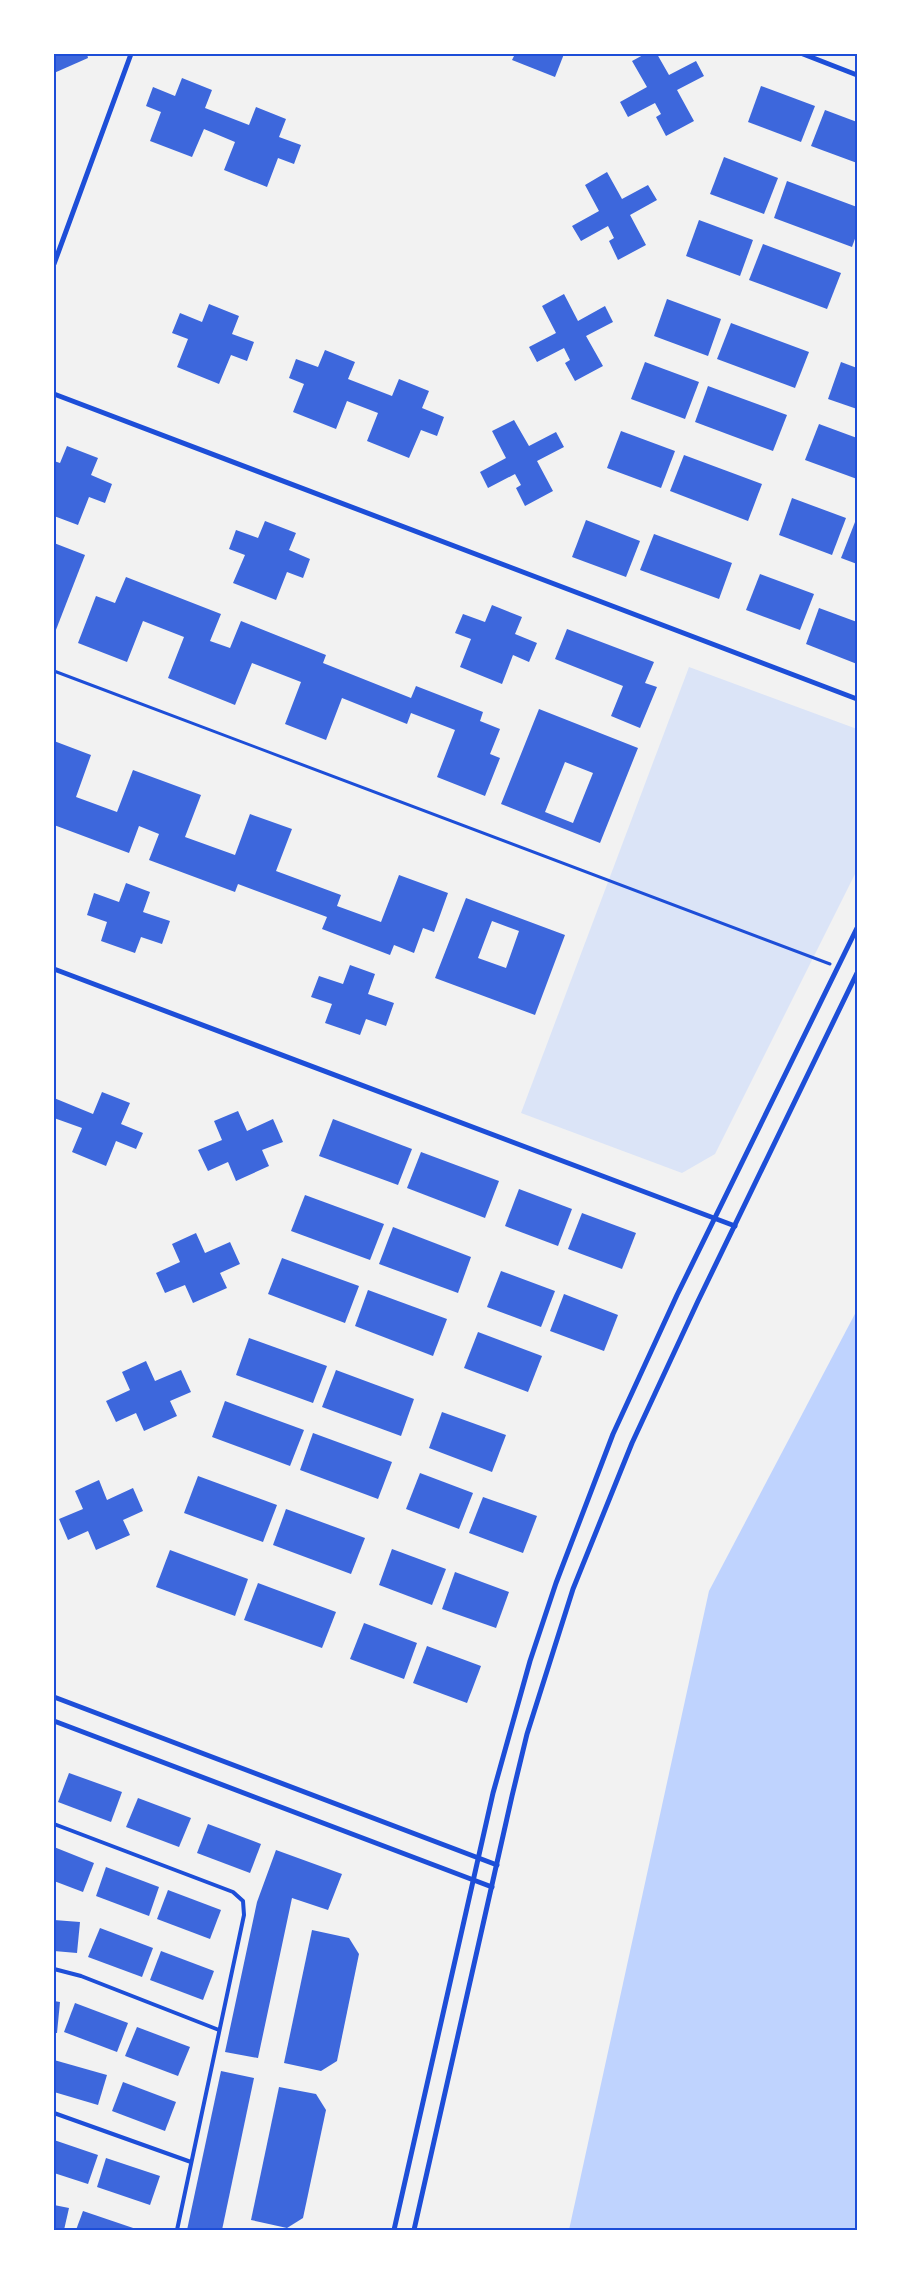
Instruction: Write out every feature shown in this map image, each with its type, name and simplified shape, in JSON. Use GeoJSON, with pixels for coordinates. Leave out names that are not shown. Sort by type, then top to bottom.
{"type":"FeatureCollection","features":[{"type":"Feature","properties":{"kind":"street"},"geometry":{"type":"LineString","coordinates":[[54,264],[131,54]]}},
{"type":"Feature","properties":{"kind":"street"},"geometry":{"type":"LineString","coordinates":[[803,54],[857,75]]}},
{"type":"Feature","properties":{"kind":"street"},"geometry":{"type":"LineString","coordinates":[[54,394],[857,699]]}},
{"type":"Feature","properties":{"kind":"street"},"geometry":{"type":"LineString","coordinates":[[394,2230],[478,1857],[509,1734],[556,1583],[613,1434],[715,1219],[857,928]]}},
{"type":"Feature","properties":{"kind":"street"},"geometry":{"type":"LineString","coordinates":[[54,969],[735,1226]]}},
{"type":"Feature","properties":{"kind":"street"},"geometry":{"type":"LineString","coordinates":[[414,2230],[527,1734],[574,1589],[636,1434],[857,973]]}},
{"type":"Feature","properties":{"kind":"street"},"geometry":{"type":"LineString","coordinates":[[54,1697],[497,1865]]}},
{"type":"Feature","properties":{"kind":"street"},"geometry":{"type":"LineString","coordinates":[[54,1721],[492,1887]]}},
{"type":"Feature","properties":{"kind":"lane"},"geometry":{"type":"LineString","coordinates":[[54,1824],[239,1896],[245,1908],[177,2230]]}},
{"type":"Feature","properties":{"kind":"lane"},"geometry":{"type":"LineString","coordinates":[[54,1969],[81,1976],[220,2030]]}},
{"type":"Feature","properties":{"kind":"lane"},"geometry":{"type":"LineString","coordinates":[[54,2113],[191,2162]]}},
{"type":"Feature","properties":{"kind":"path"},"geometry":{"type":"LineString","coordinates":[[54,671],[838,967]]}},
{"type":"Feature","properties":{"kind":"shaded area"},"geometry":{"type":"Polygon","coordinates":[[[689,667],[857,729],[857,870],[715,1154],[682,1173],[521,1113],[689,667]]]}},
{"type":"Feature","properties":{"kind":"water"},"geometry":{"type":"Polygon","coordinates":[[[857,1310],[857,2230],[569,2230],[709,1591],[857,1310]]]}},
{"type":"Feature","properties":{"kind":"building"},"geometry":{"type":"Polygon","coordinates":[[[54,54],[87,54],[88,58],[54,73],[54,54]]]}},
{"type":"Feature","properties":{"kind":"building"},"geometry":{"type":"Polygon","coordinates":[[[515,54],[564,54],[555,77],[512,60],[515,54]]]}},
{"type":"Feature","properties":{"kind":"building"},"geometry":{"type":"Polygon","coordinates":[[[645,54],[657,54],[669,75],[696,61],[704,76],[677,90],[694,121],[666,136],[656,117],[661,114],[655,103],[628,117],[620,102],[647,87],[632,61],[645,54]]]}},
{"type":"Feature","properties":{"kind":"building"},"geometry":{"type":"Polygon","coordinates":[[[182,78],[212,90],[205,108],[249,125],[256,107],[286,119],[279,137],[301,145],[294,164],[278,158],[267,187],[224,170],[235,142],[204,129],[192,157],[150,141],[161,112],[146,106],[153,87],[175,96],[182,78]]]}},
{"type":"Feature","properties":{"kind":"building"},"geometry":{"type":"Polygon","coordinates":[[[761,86],[815,106],[801,142],[748,122],[761,86]]]}},
{"type":"Feature","properties":{"kind":"building"},"geometry":{"type":"Polygon","coordinates":[[[825,110],[857,122],[857,163],[811,146],[825,110]]]}},
{"type":"Feature","properties":{"kind":"building"},"geometry":{"type":"Polygon","coordinates":[[[724,157],[778,178],[764,214],[710,194],[724,157]]]}},
{"type":"Feature","properties":{"kind":"building"},"geometry":{"type":"Polygon","coordinates":[[[607,172],[622,199],[648,185],[657,200],[630,215],[646,245],[618,260],[609,241],[614,238],[608,226],[581,241],[572,226],[599,211],[585,185],[607,172]]]}},
{"type":"Feature","properties":{"kind":"building"},"geometry":{"type":"Polygon","coordinates":[[[787,181],[857,207],[857,233],[852,247],[774,218],[787,181]]]}},
{"type":"Feature","properties":{"kind":"building"},"geometry":{"type":"Polygon","coordinates":[[[699,220],[753,240],[740,276],[686,256],[699,220]]]}},
{"type":"Feature","properties":{"kind":"building"},"geometry":{"type":"Polygon","coordinates":[[[763,244],[841,273],[827,309],[749,280],[763,244]]]}},
{"type":"Feature","properties":{"kind":"building"},"geometry":{"type":"Polygon","coordinates":[[[564,294],[578,321],[605,306],[613,322],[586,336],[603,366],[575,381],[565,363],[570,360],[564,348],[537,362],[529,347],[556,333],[542,306],[564,294]]]}},
{"type":"Feature","properties":{"kind":"building"},"geometry":{"type":"Polygon","coordinates":[[[667,299],[721,319],[708,356],[654,336],[667,299]]]}},
{"type":"Feature","properties":{"kind":"building"},"geometry":{"type":"Polygon","coordinates":[[[209,304],[239,316],[232,334],[254,342],[247,361],[231,355],[219,384],[177,367],[188,339],[172,333],[180,313],[202,322],[209,304]]]}},
{"type":"Feature","properties":{"kind":"building"},"geometry":{"type":"Polygon","coordinates":[[[731,323],[809,352],[795,388],[717,359],[731,323]]]}},
{"type":"Feature","properties":{"kind":"building"},"geometry":{"type":"Polygon","coordinates":[[[325,350],[355,362],[348,379],[392,396],[399,379],[429,391],[422,408],[444,417],[437,436],[421,430],[409,458],[367,441],[378,413],[347,401],[336,429],[293,412],[304,384],[289,378],[296,359],[318,367],[325,350]]]}},
{"type":"Feature","properties":{"kind":"building"},"geometry":{"type":"Polygon","coordinates":[[[645,362],[699,382],[685,419],[631,399],[645,362]]]}},
{"type":"Feature","properties":{"kind":"building"},"geometry":{"type":"Polygon","coordinates":[[[841,362],[857,368],[857,409],[828,399],[841,362]]]}},
{"type":"Feature","properties":{"kind":"building"},"geometry":{"type":"Polygon","coordinates":[[[708,386],[787,415],[773,451],[695,422],[708,386]]]}},
{"type":"Feature","properties":{"kind":"building"},"geometry":{"type":"Polygon","coordinates":[[[514,420],[529,446],[556,432],[564,447],[537,461],[553,491],[525,506],[516,488],[521,485],[515,474],[488,488],[480,472],[506,458],[492,431],[514,420]]]}},
{"type":"Feature","properties":{"kind":"building"},"geometry":{"type":"Polygon","coordinates":[[[819,424],[857,438],[857,479],[805,460],[819,424]]]}},
{"type":"Feature","properties":{"kind":"building"},"geometry":{"type":"Polygon","coordinates":[[[621,431],[675,451],[661,488],[607,468],[621,431]]]}},
{"type":"Feature","properties":{"kind":"building"},"geometry":{"type":"Polygon","coordinates":[[[67,446],[98,458],[91,475],[112,484],[105,503],[89,497],[78,525],[54,516],[54,461],[60,463],[67,446]]]}},
{"type":"Feature","properties":{"kind":"building"},"geometry":{"type":"Polygon","coordinates":[[[684,455],[762,484],[748,521],[670,491],[684,455]]]}},
{"type":"Feature","properties":{"kind":"building"},"geometry":{"type":"Polygon","coordinates":[[[792,498],[846,518],[832,555],[779,535],[792,498]]]}},
{"type":"Feature","properties":{"kind":"building"},"geometry":{"type":"Polygon","coordinates":[[[586,520],[640,541],[626,577],[572,557],[586,520]]]}},
{"type":"Feature","properties":{"kind":"building"},"geometry":{"type":"Polygon","coordinates":[[[265,521],[296,533],[289,550],[310,559],[303,578],[287,572],[276,600],[233,583],[245,555],[229,549],[236,530],[258,538],[265,521]]]}},
{"type":"Feature","properties":{"kind":"building"},"geometry":{"type":"Polygon","coordinates":[[[855,522],[857,523],[857,564],[841,558],[855,522]]]}},
{"type":"Feature","properties":{"kind":"building"},"geometry":{"type":"Polygon","coordinates":[[[654,534],[732,563],[719,599],[640,570],[654,534]]]}},
{"type":"Feature","properties":{"kind":"building"},"geometry":{"type":"Polygon","coordinates":[[[54,543],[85,555],[54,635],[54,543]]]}},
{"type":"Feature","properties":{"kind":"building"},"geometry":{"type":"Polygon","coordinates":[[[760,574],[814,594],[800,630],[746,610],[760,574]]]}},
{"type":"Feature","properties":{"kind":"building"},"geometry":{"type":"Polygon","coordinates":[[[126,577],[221,614],[210,641],[230,648],[241,621],[326,655],[323,663],[411,698],[416,686],[483,712],[480,721],[500,729],[490,754],[500,758],[485,796],[437,777],[455,730],[411,713],[407,724],[342,698],[326,740],[285,724],[301,682],[252,663],[235,705],[168,678],[184,637],[143,621],[127,662],[78,643],[96,596],[115,603],[126,577]]]}},
{"type":"Feature","properties":{"kind":"building"},"geometry":{"type":"Polygon","coordinates":[[[492,605],[522,617],[515,634],[537,643],[529,662],[513,655],[502,684],[460,667],[471,639],[455,633],[463,614],[485,622],[492,605]]]}},
{"type":"Feature","properties":{"kind":"building"},"geometry":{"type":"Polygon","coordinates":[[[819,608],[857,622],[857,664],[806,644],[819,608]]]}},
{"type":"Feature","properties":{"kind":"building"},"geometry":{"type":"Polygon","coordinates":[[[567,629],[654,662],[645,683],[657,687],[640,728],[611,716],[623,686],[555,659],[567,629]]]}},
{"type":"Feature","properties":{"kind":"building"},"geometry":{"type":"Polygon","coordinates":[[[539,709],[638,748],[600,843],[501,804],[539,709]],[[565,762],[545,812],[573,823],[593,773],[565,762]]]}},
{"type":"Feature","properties":{"kind":"building"},"geometry":{"type":"Polygon","coordinates":[[[54,741],[91,755],[76,797],[117,812],[133,770],[201,795],[185,837],[235,855],[250,814],[292,829],[276,871],[341,895],[337,906],[381,922],[399,875],[448,893],[434,932],[423,928],[414,953],[394,945],[390,955],[322,929],[327,917],[238,884],[235,892],[149,860],[159,834],[139,826],[129,853],[54,825],[54,741]]]}},
{"type":"Feature","properties":{"kind":"building"},"geometry":{"type":"Polygon","coordinates":[[[126,883],[150,892],[143,912],[170,921],[162,944],[141,937],[135,953],[101,941],[107,922],[87,915],[94,893],[119,902],[126,883]]]}},
{"type":"Feature","properties":{"kind":"building"},"geometry":{"type":"Polygon","coordinates":[[[466,898],[565,935],[535,1015],[435,978],[466,898]],[[492,921],[478,958],[506,968],[519,931],[492,921]]]}},
{"type":"Feature","properties":{"kind":"building"},"geometry":{"type":"Polygon","coordinates":[[[350,965],[375,974],[368,994],[394,1003],[386,1026],[366,1019],[360,1035],[325,1023],[332,1004],[311,997],[319,976],[343,984],[350,965]]]}},
{"type":"Feature","properties":{"kind":"building"},"geometry":{"type":"Polygon","coordinates":[[[102,1092],[130,1103],[121,1124],[143,1133],[136,1149],[116,1141],[106,1166],[72,1152],[82,1128],[54,1118],[54,1098],[93,1114],[102,1092]]]}},
{"type":"Feature","properties":{"kind":"building"},"geometry":{"type":"Polygon","coordinates":[[[238,1111],[247,1131],[273,1119],[283,1142],[262,1150],[269,1166],[236,1181],[228,1162],[208,1171],[198,1150],[222,1140],[214,1121],[238,1111]]]}},
{"type":"Feature","properties":{"kind":"building"},"geometry":{"type":"Polygon","coordinates":[[[333,1119],[412,1149],[398,1185],[319,1156],[333,1119]]]}},
{"type":"Feature","properties":{"kind":"building"},"geometry":{"type":"Polygon","coordinates":[[[421,1152],[499,1181],[485,1218],[407,1188],[421,1152]]]}},
{"type":"Feature","properties":{"kind":"building"},"geometry":{"type":"Polygon","coordinates":[[[519,1189],[572,1209],[558,1246],[505,1226],[519,1189]]]}},
{"type":"Feature","properties":{"kind":"building"},"geometry":{"type":"Polygon","coordinates":[[[305,1195],[384,1224],[370,1260],[291,1231],[305,1195]]]}},
{"type":"Feature","properties":{"kind":"building"},"geometry":{"type":"Polygon","coordinates":[[[582,1213],[636,1233],[622,1269],[568,1249],[582,1213]]]}},
{"type":"Feature","properties":{"kind":"building"},"geometry":{"type":"Polygon","coordinates":[[[393,1227],[471,1257],[458,1293],[379,1264],[393,1227]]]}},
{"type":"Feature","properties":{"kind":"building"},"geometry":{"type":"Polygon","coordinates":[[[196,1233],[205,1253],[230,1242],[240,1264],[220,1273],[227,1288],[193,1303],[185,1285],[165,1293],[156,1273],[180,1262],[172,1244],[196,1233]]]}},
{"type":"Feature","properties":{"kind":"building"},"geometry":{"type":"Polygon","coordinates":[[[282,1258],[359,1286],[345,1323],[268,1294],[282,1258]]]}},
{"type":"Feature","properties":{"kind":"building"},"geometry":{"type":"Polygon","coordinates":[[[501,1271],[555,1291],[541,1327],[487,1307],[501,1271]]]}},
{"type":"Feature","properties":{"kind":"building"},"geometry":{"type":"Polygon","coordinates":[[[368,1290],[447,1319],[433,1356],[355,1326],[368,1290]]]}},
{"type":"Feature","properties":{"kind":"building"},"geometry":{"type":"Polygon","coordinates":[[[564,1294],[618,1315],[604,1351],[550,1331],[564,1294]]]}},
{"type":"Feature","properties":{"kind":"building"},"geometry":{"type":"Polygon","coordinates":[[[478,1332],[542,1356],[528,1392],[464,1368],[478,1332]]]}},
{"type":"Feature","properties":{"kind":"building"},"geometry":{"type":"Polygon","coordinates":[[[249,1338],[327,1366],[313,1403],[236,1375],[249,1338]]]}},
{"type":"Feature","properties":{"kind":"building"},"geometry":{"type":"Polygon","coordinates":[[[146,1361],[155,1381],[181,1370],[191,1392],[170,1401],[177,1416],[144,1431],[136,1413],[116,1422],[106,1401],[130,1390],[122,1372],[146,1361]]]}},
{"type":"Feature","properties":{"kind":"building"},"geometry":{"type":"Polygon","coordinates":[[[336,1370],[414,1399],[401,1436],[322,1407],[336,1370]]]}},
{"type":"Feature","properties":{"kind":"building"},"geometry":{"type":"Polygon","coordinates":[[[225,1401],[304,1430],[290,1466],[212,1437],[225,1401]]]}},
{"type":"Feature","properties":{"kind":"building"},"geometry":{"type":"Polygon","coordinates":[[[442,1412],[506,1435],[492,1472],[429,1448],[442,1412]]]}},
{"type":"Feature","properties":{"kind":"building"},"geometry":{"type":"Polygon","coordinates":[[[313,1433],[392,1462],[378,1499],[300,1470],[313,1433]]]}},
{"type":"Feature","properties":{"kind":"building"},"geometry":{"type":"Polygon","coordinates":[[[420,1473],[473,1493],[459,1529],[406,1509],[420,1473]]]}},
{"type":"Feature","properties":{"kind":"building"},"geometry":{"type":"Polygon","coordinates":[[[198,1476],[277,1505],[263,1542],[184,1513],[198,1476]]]}},
{"type":"Feature","properties":{"kind":"building"},"geometry":{"type":"Polygon","coordinates":[[[99,1480],[107,1500],[133,1488],[143,1511],[123,1520],[130,1535],[96,1550],[88,1531],[68,1540],[59,1519],[83,1509],[75,1491],[99,1480]]]}},
{"type":"Feature","properties":{"kind":"building"},"geometry":{"type":"Polygon","coordinates":[[[483,1497],[537,1516],[523,1553],[469,1533],[483,1497]]]}},
{"type":"Feature","properties":{"kind":"building"},"geometry":{"type":"Polygon","coordinates":[[[286,1509],[365,1538],[351,1574],[273,1545],[286,1509]]]}},
{"type":"Feature","properties":{"kind":"building"},"geometry":{"type":"Polygon","coordinates":[[[392,1549],[446,1569],[432,1605],[379,1585],[392,1549]]]}},
{"type":"Feature","properties":{"kind":"building"},"geometry":{"type":"Polygon","coordinates":[[[170,1550],[248,1579],[235,1616],[156,1587],[170,1550]]]}},
{"type":"Feature","properties":{"kind":"building"},"geometry":{"type":"Polygon","coordinates":[[[455,1572],[509,1592],[496,1628],[442,1609],[455,1572]]]}},
{"type":"Feature","properties":{"kind":"building"},"geometry":{"type":"Polygon","coordinates":[[[258,1583],[336,1612],[322,1648],[244,1620],[258,1583]]]}},
{"type":"Feature","properties":{"kind":"building"},"geometry":{"type":"Polygon","coordinates":[[[364,1623],[417,1643],[404,1679],[350,1659],[364,1623]]]}},
{"type":"Feature","properties":{"kind":"building"},"geometry":{"type":"Polygon","coordinates":[[[427,1646],[481,1666],[467,1703],[413,1683],[427,1646]]]}},
{"type":"Feature","properties":{"kind":"building"},"geometry":{"type":"Polygon","coordinates":[[[69,1773],[122,1792],[111,1822],[58,1802],[69,1773]]]}},
{"type":"Feature","properties":{"kind":"building"},"geometry":{"type":"Polygon","coordinates":[[[138,1798],[191,1818],[179,1847],[126,1827],[138,1798]]]}},
{"type":"Feature","properties":{"kind":"building"},"geometry":{"type":"Polygon","coordinates":[[[208,1824],[261,1844],[250,1873],[197,1853],[208,1824]]]}},
{"type":"Feature","properties":{"kind":"building"},"geometry":{"type":"Polygon","coordinates":[[[54,1847],[94,1863],[83,1892],[54,1881],[54,1847]]]}},
{"type":"Feature","properties":{"kind":"building"},"geometry":{"type":"Polygon","coordinates":[[[276,1850],[342,1874],[328,1910],[292,1898],[258,2058],[225,2052],[257,1902],[276,1850]]]}},
{"type":"Feature","properties":{"kind":"building"},"geometry":{"type":"Polygon","coordinates":[[[106,1867],[159,1887],[149,1916],[96,1896],[106,1867]]]}},
{"type":"Feature","properties":{"kind":"building"},"geometry":{"type":"Polygon","coordinates":[[[168,1890],[221,1910],[210,1939],[157,1919],[168,1890]]]}},
{"type":"Feature","properties":{"kind":"building"},"geometry":{"type":"Polygon","coordinates":[[[54,1920],[80,1922],[77,1953],[54,1951],[54,1920]]]}},
{"type":"Feature","properties":{"kind":"building"},"geometry":{"type":"Polygon","coordinates":[[[100,1928],[153,1948],[142,1977],[88,1957],[100,1928]]]}},
{"type":"Feature","properties":{"kind":"building"},"geometry":{"type":"Polygon","coordinates":[[[312,1930],[349,1938],[359,1954],[337,2061],[321,2071],[284,2063],[312,1930]]]}},
{"type":"Feature","properties":{"kind":"building"},"geometry":{"type":"Polygon","coordinates":[[[161,1951],[214,1971],[203,2000],[150,1980],[161,1951]]]}},
{"type":"Feature","properties":{"kind":"building"},"geometry":{"type":"Polygon","coordinates":[[[54,2001],[60,2002],[57,2033],[54,2033],[54,2001]]]}},
{"type":"Feature","properties":{"kind":"building"},"geometry":{"type":"Polygon","coordinates":[[[75,2003],[128,2023],[117,2052],[64,2032],[75,2003]]]}},
{"type":"Feature","properties":{"kind":"building"},"geometry":{"type":"Polygon","coordinates":[[[137,2027],[190,2047],[178,2076],[125,2056],[137,2027]]]}},
{"type":"Feature","properties":{"kind":"building"},"geometry":{"type":"Polygon","coordinates":[[[54,2060],[107,2075],[98,2105],[54,2092],[54,2060]]]}},
{"type":"Feature","properties":{"kind":"building"},"geometry":{"type":"Polygon","coordinates":[[[221,2071],[254,2078],[222,2230],[187,2230],[221,2071]]]}},
{"type":"Feature","properties":{"kind":"building"},"geometry":{"type":"Polygon","coordinates":[[[123,2082],[176,2102],[165,2131],[112,2111],[123,2082]]]}},
{"type":"Feature","properties":{"kind":"building"},"geometry":{"type":"Polygon","coordinates":[[[279,2087],[316,2094],[326,2110],[303,2218],[287,2228],[251,2220],[279,2087]]]}},
{"type":"Feature","properties":{"kind":"building"},"geometry":{"type":"Polygon","coordinates":[[[54,2140],[98,2155],[88,2184],[54,2173],[54,2140]]]}},
{"type":"Feature","properties":{"kind":"building"},"geometry":{"type":"Polygon","coordinates":[[[106,2158],[160,2176],[150,2205],[97,2187],[106,2158]]]}},
{"type":"Feature","properties":{"kind":"building"},"geometry":{"type":"Polygon","coordinates":[[[54,2205],[69,2208],[64,2230],[54,2230],[54,2205]]]}},
{"type":"Feature","properties":{"kind":"building"},"geometry":{"type":"Polygon","coordinates":[[[83,2211],[139,2230],[76,2230],[83,2211]]]}}]}
